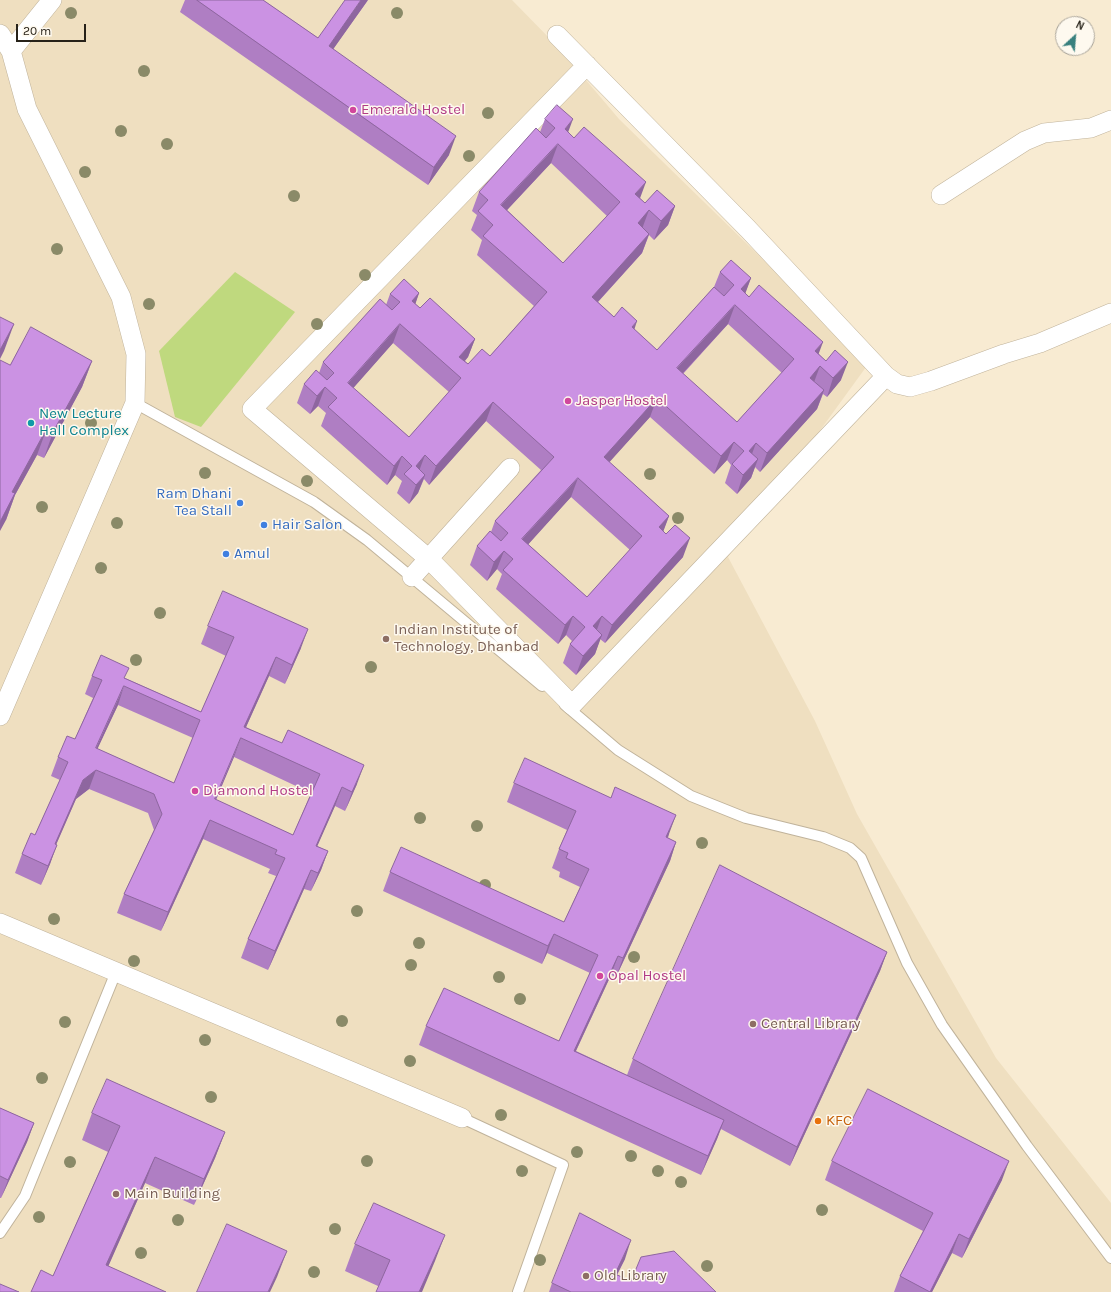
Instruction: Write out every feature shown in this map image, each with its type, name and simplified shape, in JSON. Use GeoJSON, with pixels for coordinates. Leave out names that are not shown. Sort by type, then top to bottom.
{"type":"FeatureCollection","features":[{"type":"Feature","properties":{"kind":"street"},"geometry":{"type":"LineString","coordinates":[[11,51],[52,0]]}},
{"type":"Feature","properties":{"kind":"street"},"geometry":{"type":"LineString","coordinates":[[0,34],[11,51],[27,109],[121,297],[136,354],[135,403],[0,716]]}},
{"type":"Feature","properties":{"kind":"street"},"geometry":{"type":"LineString","coordinates":[[558,35],[753,235],[886,376],[897,384],[910,387],[931,381],[1004,354],[1040,344],[1111,313]]}},
{"type":"Feature","properties":{"kind":"street"},"geometry":{"type":"LineString","coordinates":[[587,66],[252,409],[429,559],[572,705],[886,376]]}},
{"type":"Feature","properties":{"kind":"street"},"geometry":{"type":"LineString","coordinates":[[941,195],[1025,141],[1044,133],[1091,128],[1111,120]]}},
{"type":"Feature","properties":{"kind":"street"},"geometry":{"type":"LineString","coordinates":[[412,577],[510,468]]}},
{"type":"Feature","properties":{"kind":"street"},"geometry":{"type":"LineString","coordinates":[[0,923],[462,1118]]}},
{"type":"Feature","properties":{"kind":"lane"},"geometry":{"type":"LineString","coordinates":[[135,403],[314,502],[367,540],[618,750],[691,796],[746,818],[822,837],[850,848],[861,858],[907,963],[942,1025],[1027,1146],[1111,1258]]}},
{"type":"Feature","properties":{"kind":"lane"},"geometry":{"type":"LineString","coordinates":[[0,1233],[25,1196],[116,972]]}},
{"type":"Feature","properties":{"kind":"lane"},"geometry":{"type":"LineString","coordinates":[[462,1118],[563,1165],[518,1292]]}},
{"type":"Feature","properties":{"kind":"shaded area","name":"Indian Institute of Technology, Dhanbad"},"geometry":{"type":"Polygon","coordinates":[[[0,0],[512,0],[557,46],[619,119],[869,363],[728,557],[815,721],[857,814],[996,1058],[1111,1203],[1111,1292],[0,1292],[0,0]]]}},
{"type":"Feature","properties":{"kind":"green space"},"geometry":{"type":"Polygon","coordinates":[[[235,272],[295,312],[201,427],[175,417],[159,351],[235,272]]]}},
{"type":"Feature","properties":{"kind":"building"},"geometry":{"type":"Polygon","coordinates":[[[197,0],[263,0],[318,38],[345,0],[361,0],[329,46],[456,136],[434,167],[197,0]]]}},
{"type":"Feature","properties":{"kind":"building","name":"Jasper Hostel"},"geometry":{"type":"Polygon","coordinates":[[[557,105],[573,119],[565,129],[574,138],[584,127],[646,182],[635,194],[645,203],[657,190],[675,206],[661,221],[649,210],[638,223],[649,234],[592,297],[614,317],[622,307],[637,321],[632,327],[657,350],[714,287],[724,296],[734,285],[720,272],[731,260],[751,278],[741,289],[749,297],[759,285],[823,342],[815,351],[826,361],[835,350],[848,362],[833,378],[820,366],[810,378],[824,390],[767,453],[756,443],[749,451],[758,459],[743,475],[732,464],[744,451],[734,442],[721,456],[657,398],[604,457],[669,516],[659,527],[666,534],[675,525],[690,538],[612,625],[602,616],[593,626],[602,635],[583,656],[570,644],[585,627],[573,616],[565,625],[503,570],[513,559],[504,551],[494,562],[477,546],[490,531],[501,541],[508,533],[495,521],[554,457],[493,402],[436,466],[425,455],[416,466],[425,475],[416,485],[404,474],[412,466],[402,456],[394,466],[328,407],[337,398],[325,387],[317,396],[304,384],[316,370],[327,380],[334,373],[323,362],[380,299],[392,310],[400,302],[390,294],[404,279],[419,293],[412,301],[420,308],[430,298],[475,339],[459,357],[468,364],[482,349],[490,356],[547,292],[483,236],[493,225],[478,211],[488,200],[479,192],[536,128],[546,138],[555,128],[545,119],[557,105]],[[558,144],[501,205],[563,263],[620,202],[558,144]],[[735,305],[677,368],[737,422],[794,359],[735,305]],[[400,324],[348,383],[409,437],[461,378],[400,324]],[[578,478],[522,539],[587,597],[642,536],[578,478]]]}},
{"type":"Feature","properties":{"kind":"building"},"geometry":{"type":"Polygon","coordinates":[[[0,317],[14,324],[0,350],[0,317]]]}},
{"type":"Feature","properties":{"kind":"building","name":"New Lecture Hall Complex"},"geometry":{"type":"Polygon","coordinates":[[[31,327],[92,361],[53,432],[47,428],[12,492],[15,493],[0,522],[0,360],[10,365],[31,327]]]}},
{"type":"Feature","properties":{"kind":"building","name":"Diamond Hostel"},"geometry":{"type":"Polygon","coordinates":[[[223,591],[308,629],[292,665],[276,657],[244,727],[282,743],[288,730],[364,765],[352,792],[342,787],[316,846],[328,851],[318,873],[311,870],[275,951],[248,939],[285,858],[275,854],[277,850],[210,820],[168,912],[124,894],[162,814],[154,794],[96,770],[83,780],[55,844],[57,845],[48,866],[22,854],[31,833],[35,835],[68,762],[58,757],[67,736],[75,739],[102,680],[92,676],[101,655],[129,668],[124,678],[201,712],[234,637],[208,626],[223,591]],[[124,686],[96,748],[174,783],[200,720],[124,686]],[[241,738],[215,799],[293,835],[320,774],[241,738]]]}},
{"type":"Feature","properties":{"kind":"building","name":"Opal Hostel"},"geometry":{"type":"Polygon","coordinates":[[[525,758],[611,798],[615,787],[676,815],[666,837],[676,842],[623,958],[618,956],[574,1051],[724,1120],[708,1156],[426,1026],[444,988],[559,1041],[598,955],[554,934],[548,946],[390,872],[401,847],[564,922],[589,869],[566,858],[568,853],[559,849],[576,811],[514,783],[525,758]]]}},
{"type":"Feature","properties":{"kind":"building","name":"Central Library"},"geometry":{"type":"Polygon","coordinates":[[[720,865],[887,952],[797,1147],[633,1059],[720,865]]]}},
{"type":"Feature","properties":{"kind":"building","name":"Main Building"},"geometry":{"type":"Polygon","coordinates":[[[107,1079],[225,1132],[204,1179],[155,1157],[106,1265],[166,1292],[31,1292],[41,1270],[53,1276],[120,1126],[92,1113],[107,1079]]]}},
{"type":"Feature","properties":{"kind":"building"},"geometry":{"type":"Polygon","coordinates":[[[868,1089],[1009,1161],[969,1239],[959,1234],[930,1292],[900,1276],[933,1213],[832,1161],[868,1089]]]}},
{"type":"Feature","properties":{"kind":"building"},"geometry":{"type":"Polygon","coordinates":[[[0,1108],[34,1123],[8,1180],[0,1176],[0,1108]]]}},
{"type":"Feature","properties":{"kind":"building"},"geometry":{"type":"Polygon","coordinates":[[[374,1203],[445,1235],[419,1292],[376,1292],[390,1260],[355,1244],[374,1203]]]}},
{"type":"Feature","properties":{"kind":"building"},"geometry":{"type":"Polygon","coordinates":[[[580,1213],[631,1240],[615,1274],[631,1281],[641,1257],[674,1251],[716,1292],[571,1292],[552,1283],[580,1213]]]}},
{"type":"Feature","properties":{"kind":"building"},"geometry":{"type":"Polygon","coordinates":[[[227,1224],[287,1251],[268,1292],[197,1292],[227,1224]]]}},
{"type":"Feature","properties":{"kind":"building"},"geometry":{"type":"Polygon","coordinates":[[[0,1284],[19,1292],[0,1292],[0,1284]]]}},
{"type":"Feature","properties":{"kind":"place","name":"Emerald Hostel"},"geometry":{"type":"Point","coordinates":[353,110]}},
{"type":"Feature","properties":{"kind":"place","name":"Jasper Hostel"},"geometry":{"type":"Point","coordinates":[568,401]}},
{"type":"Feature","properties":{"kind":"place","name":"New Lecture Hall Complex"},"geometry":{"type":"Point","coordinates":[31,423]}},
{"type":"Feature","properties":{"kind":"place","name":"Ram Dhani Tea Stall"},"geometry":{"type":"Point","coordinates":[240,503]}},
{"type":"Feature","properties":{"kind":"place","name":"Hair Salon"},"geometry":{"type":"Point","coordinates":[264,525]}},
{"type":"Feature","properties":{"kind":"place","name":"Amul"},"geometry":{"type":"Point","coordinates":[226,554]}},
{"type":"Feature","properties":{"kind":"place","name":"Indian Institute of Technology, Dhanbad"},"geometry":{"type":"Point","coordinates":[386,639]}},
{"type":"Feature","properties":{"kind":"place","name":"Diamond Hostel"},"geometry":{"type":"Point","coordinates":[195,791]}},
{"type":"Feature","properties":{"kind":"place","name":"Opal Hostel"},"geometry":{"type":"Point","coordinates":[600,976]}},
{"type":"Feature","properties":{"kind":"place","name":"Central Library"},"geometry":{"type":"Point","coordinates":[753,1024]}},
{"type":"Feature","properties":{"kind":"place","name":"KFC"},"geometry":{"type":"Point","coordinates":[818,1121]}},
{"type":"Feature","properties":{"kind":"place","name":"Main Building"},"geometry":{"type":"Point","coordinates":[116,1194]}},
{"type":"Feature","properties":{"kind":"place","name":"Old Library"},"geometry":{"type":"Point","coordinates":[586,1276]}}]}
